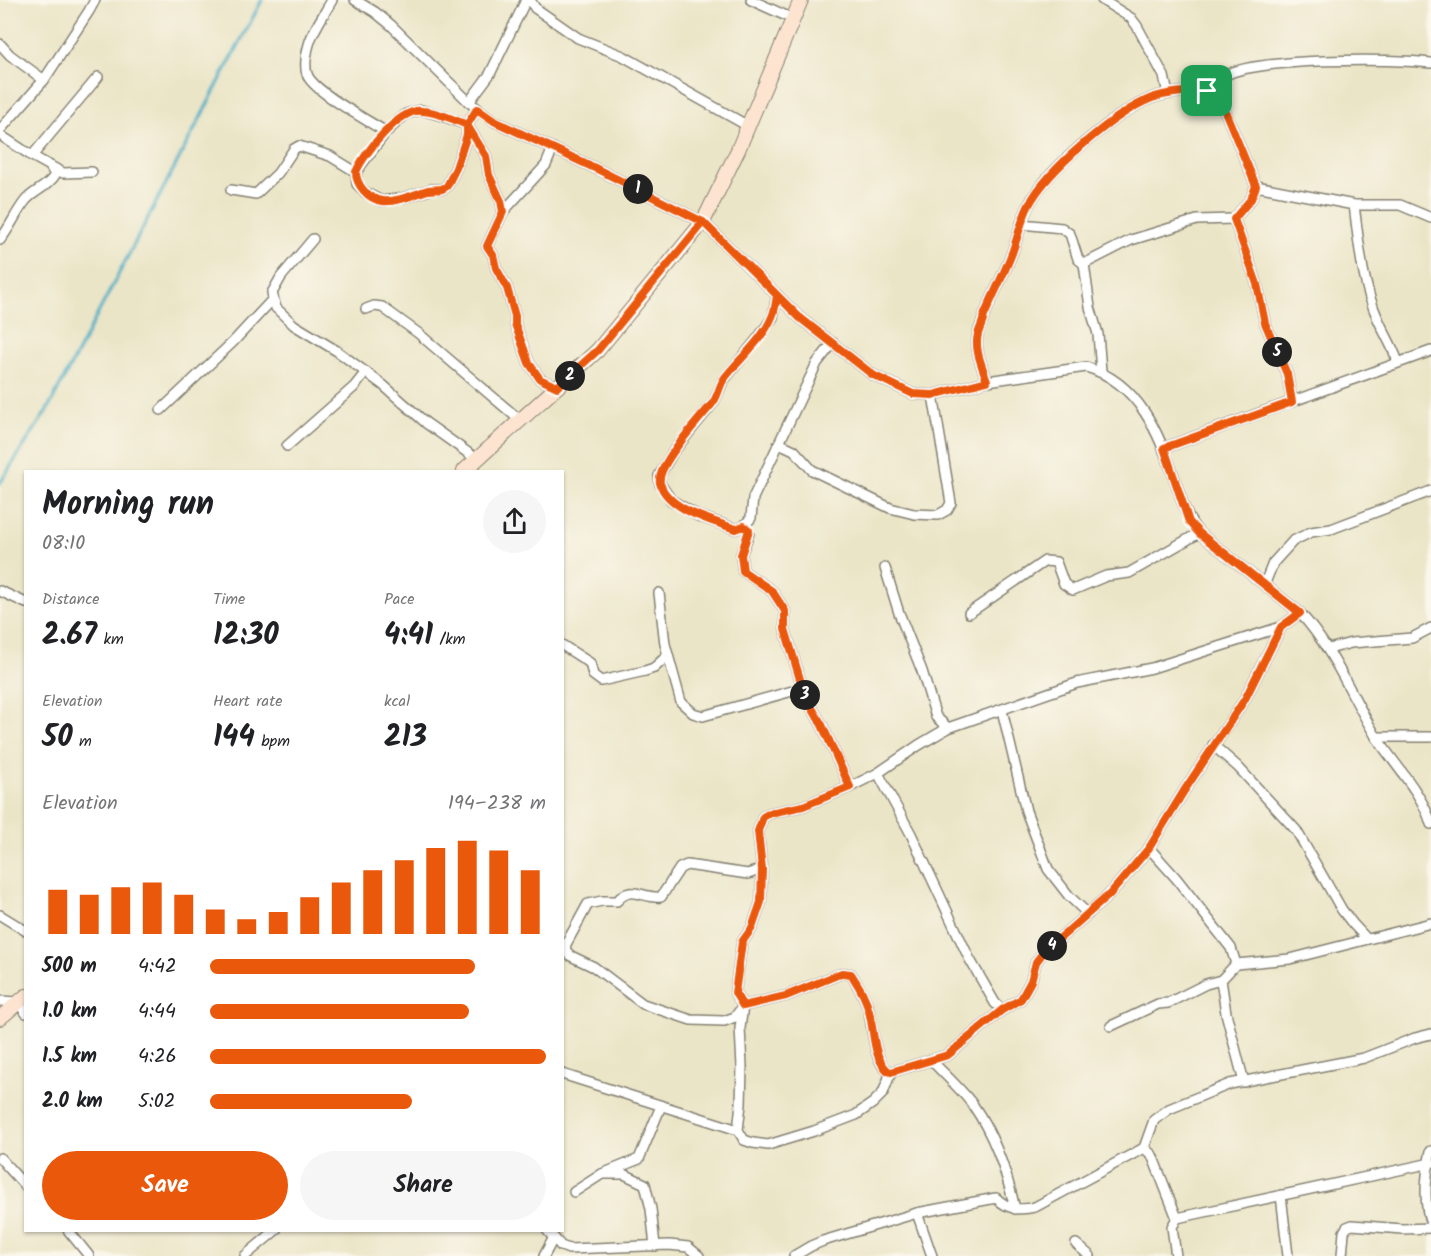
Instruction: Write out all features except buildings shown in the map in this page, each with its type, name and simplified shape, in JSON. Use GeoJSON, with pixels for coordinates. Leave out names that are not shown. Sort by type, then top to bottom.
{"type":"FeatureCollection","features":[{"type":"Feature","properties":{"kind":"street"},"geometry":{"type":"LineString","coordinates":[[0,130],[44,80],[94,0]]}},
{"type":"Feature","properties":{"kind":"street"},"geometry":{"type":"LineString","coordinates":[[332,0],[310,41],[306,57],[307,73],[311,81],[327,95],[386,132]]}},
{"type":"Feature","properties":{"kind":"street"},"geometry":{"type":"LineString","coordinates":[[355,0],[391,25],[469,102],[494,121],[703,222],[799,317],[873,375],[913,394],[933,395],[987,381],[1086,367],[1101,371],[1128,389],[1139,403],[1164,448],[1189,522],[1199,533],[1265,583],[1314,628],[1329,649],[1376,737],[1423,805],[1431,824]]}},
{"type":"Feature","properties":{"kind":"street"},"geometry":{"type":"LineString","coordinates":[[469,102],[490,74],[528,0],[535,8],[578,38],[622,56],[748,126]]}},
{"type":"Feature","properties":{"kind":"street"},"geometry":{"type":"LineString","coordinates":[[751,0],[793,19]]}},
{"type":"Feature","properties":{"kind":"street"},"geometry":{"type":"LineString","coordinates":[[465,470],[598,350],[703,222],[748,126],[801,0]]}},
{"type":"Feature","properties":{"kind":"street"},"geometry":{"type":"LineString","coordinates":[[1102,0],[1131,18],[1137,26],[1164,76],[1168,94]]}},
{"type":"Feature","properties":{"kind":"street"},"geometry":{"type":"LineString","coordinates":[[0,44],[10,55],[44,80]]}},
{"type":"Feature","properties":{"kind":"street"},"geometry":{"type":"LineString","coordinates":[[987,381],[977,351],[978,333],[1029,204],[1041,187],[1079,147],[1108,124],[1151,99],[1168,94],[1207,91],[1225,75],[1260,66],[1337,61],[1409,60],[1431,63]]}},
{"type":"Feature","properties":{"kind":"street"},"geometry":{"type":"LineString","coordinates":[[32,156],[98,77]]}},
{"type":"Feature","properties":{"kind":"street"},"geometry":{"type":"LineString","coordinates":[[1084,264],[1131,240],[1197,220],[1234,219],[1251,199],[1256,186],[1225,111],[1207,91]]}},
{"type":"Feature","properties":{"kind":"street"},"geometry":{"type":"LineString","coordinates":[[477,109],[467,125],[467,135],[456,168],[447,186],[382,201],[366,193],[357,184],[356,172],[386,132],[406,114],[421,110],[467,125],[486,156],[489,175],[501,201],[503,212]]}},
{"type":"Feature","properties":{"kind":"street"},"geometry":{"type":"LineString","coordinates":[[0,135],[63,173],[92,172]]}},
{"type":"Feature","properties":{"kind":"street"},"geometry":{"type":"LineString","coordinates":[[231,190],[256,194],[278,173],[294,149],[299,146],[330,156],[356,172]]}},
{"type":"Feature","properties":{"kind":"street"},"geometry":{"type":"LineString","coordinates":[[553,148],[546,165],[503,212],[487,246],[507,288],[515,324],[529,363],[540,379],[557,387]]}},
{"type":"Feature","properties":{"kind":"street"},"geometry":{"type":"LineString","coordinates":[[0,240],[9,230],[26,200],[51,182],[55,175],[50,166]]}},
{"type":"Feature","properties":{"kind":"street"},"geometry":{"type":"LineString","coordinates":[[1256,186],[1354,205],[1400,205],[1431,218]]}},
{"type":"Feature","properties":{"kind":"street"},"geometry":{"type":"LineString","coordinates":[[1354,205],[1363,270],[1378,319],[1392,343],[1398,362]]}},
{"type":"Feature","properties":{"kind":"street"},"geometry":{"type":"LineString","coordinates":[[1234,219],[1257,284],[1265,323],[1287,374],[1292,402]]}},
{"type":"Feature","properties":{"kind":"street"},"geometry":{"type":"LineString","coordinates":[[1021,224],[1062,228],[1070,234],[1078,259],[1084,264],[1090,307],[1098,334],[1101,371]]}},
{"type":"Feature","properties":{"kind":"street"},"geometry":{"type":"LineString","coordinates":[[313,239],[272,293],[272,300],[276,308],[294,325],[366,372],[426,423],[478,460]]}},
{"type":"Feature","properties":{"kind":"street"},"geometry":{"type":"LineString","coordinates":[[777,295],[772,317],[759,337],[723,381],[714,402],[673,452],[659,476],[660,484],[671,500],[698,516],[736,529],[744,526],[751,518],[753,498],[817,363],[833,343]]}},
{"type":"Feature","properties":{"kind":"street"},"geometry":{"type":"LineString","coordinates":[[161,410],[233,342],[272,300]]}},
{"type":"Feature","properties":{"kind":"street"},"geometry":{"type":"LineString","coordinates":[[366,309],[374,306],[382,307],[400,320],[520,421]]}},
{"type":"Feature","properties":{"kind":"street"},"geometry":{"type":"LineString","coordinates":[[1164,448],[1431,351]]}},
{"type":"Feature","properties":{"kind":"street"},"geometry":{"type":"LineString","coordinates":[[287,446],[354,387],[366,372]]}},
{"type":"Feature","properties":{"kind":"street"},"geometry":{"type":"LineString","coordinates":[[779,443],[794,450],[812,470],[890,508],[914,514],[938,515],[947,510],[951,503],[933,395]]}},
{"type":"Feature","properties":{"kind":"street"},"geometry":{"type":"LineString","coordinates":[[1265,583],[1273,563],[1293,541],[1311,532],[1331,529],[1431,490]]}},
{"type":"Feature","properties":{"kind":"street"},"geometry":{"type":"LineString","coordinates":[[744,526],[749,533],[741,555],[743,571],[772,591],[785,611],[785,629],[803,688],[850,787]]}},
{"type":"Feature","properties":{"kind":"street"},"geometry":{"type":"LineString","coordinates":[[969,614],[1045,561],[1056,562],[1064,584],[1073,590],[1106,576],[1129,573],[1199,533]]}},
{"type":"Feature","properties":{"kind":"street"},"geometry":{"type":"LineString","coordinates":[[885,568],[936,717],[948,728]]}},
{"type":"Feature","properties":{"kind":"street"},"geometry":{"type":"LineString","coordinates":[[0,591],[24,602]]}},
{"type":"Feature","properties":{"kind":"street"},"geometry":{"type":"LineString","coordinates":[[658,593],[668,655],[681,702],[693,713],[703,716],[803,688]]}},
{"type":"Feature","properties":{"kind":"street"},"geometry":{"type":"LineString","coordinates":[[891,1072],[883,1093],[873,1103],[856,1115],[814,1131],[768,1145],[744,1140],[738,1130],[742,1066],[740,1028],[743,1006],[735,993],[742,942],[752,928],[761,902],[762,869],[758,831],[763,817],[770,813],[803,806],[850,787],[948,728],[1077,683],[1152,668],[1281,627],[1300,613]]}},
{"type":"Feature","properties":{"kind":"street"},"geometry":{"type":"LineString","coordinates":[[762,869],[748,874],[687,865],[683,866],[661,897],[629,892],[623,894],[617,901],[588,904],[565,950],[571,956],[594,967],[644,1004],[691,1020],[724,1021],[735,1017],[743,1006],[786,996],[842,973],[851,974],[862,990],[869,1009],[876,1049],[884,1068],[891,1072],[948,1055],[1002,1010],[1021,999],[1031,981],[1036,962],[1042,954],[1110,894],[1149,848],[1213,745],[1245,699],[1281,627]]}},
{"type":"Feature","properties":{"kind":"street"},"geometry":{"type":"LineString","coordinates":[[1329,649],[1351,643],[1412,638],[1431,628]]}},
{"type":"Feature","properties":{"kind":"street"},"geometry":{"type":"LineString","coordinates":[[564,646],[590,663],[593,675],[601,681],[654,668],[668,655]]}},
{"type":"Feature","properties":{"kind":"street"},"geometry":{"type":"LineString","coordinates":[[1002,711],[1026,811],[1048,869],[1069,896],[1088,914]]}},
{"type":"Feature","properties":{"kind":"street"},"geometry":{"type":"LineString","coordinates":[[1376,737],[1431,737]]}},
{"type":"Feature","properties":{"kind":"street"},"geometry":{"type":"LineString","coordinates":[[1213,745],[1238,767],[1296,831],[1342,909],[1367,939]]}},
{"type":"Feature","properties":{"kind":"street"},"geometry":{"type":"LineString","coordinates":[[878,772],[911,834],[969,958],[995,1003],[1002,1010]]}},
{"type":"Feature","properties":{"kind":"street"},"geometry":{"type":"LineString","coordinates":[[1149,848],[1176,878],[1231,948],[1236,964]]}},
{"type":"Feature","properties":{"kind":"street"},"geometry":{"type":"LineString","coordinates":[[0,915],[24,930]]}},
{"type":"Feature","properties":{"kind":"street"},"geometry":{"type":"LineString","coordinates":[[1111,1026],[1158,1004],[1168,1003],[1206,984],[1221,980],[1236,964],[1290,959],[1431,923]]}},
{"type":"Feature","properties":{"kind":"street"},"geometry":{"type":"LineString","coordinates":[[1221,980],[1226,1013],[1244,1082]]}},
{"type":"Feature","properties":{"kind":"street"},"geometry":{"type":"LineString","coordinates":[[0,1001],[23,1004]]}},
{"type":"Feature","properties":{"kind":"street"},"geometry":{"type":"LineString","coordinates":[[0,1018],[23,1004]]}},
{"type":"Feature","properties":{"kind":"street"},"geometry":{"type":"LineString","coordinates":[[798,1255],[824,1241],[917,1213],[996,1198],[1015,1209],[1035,1207],[1144,1148],[1154,1120],[1169,1109],[1230,1084],[1364,1058],[1431,1034]]}},
{"type":"Feature","properties":{"kind":"street"},"geometry":{"type":"LineString","coordinates":[[931,1060],[973,1105],[1008,1177],[1015,1209]]}},
{"type":"Feature","properties":{"kind":"street"},"geometry":{"type":"LineString","coordinates":[[564,1075],[738,1130]]}},
{"type":"Feature","properties":{"kind":"street"},"geometry":{"type":"LineString","coordinates":[[574,1192],[602,1174],[639,1159],[661,1106]]}},
{"type":"Feature","properties":{"kind":"street"},"geometry":{"type":"LineString","coordinates":[[1144,1148],[1152,1155],[1178,1218]]}},
{"type":"Feature","properties":{"kind":"street"},"geometry":{"type":"LineString","coordinates":[[1342,1256],[1344,1232],[1352,1225],[1402,1229],[1431,1226],[1426,1211],[1431,1151]]}},
{"type":"Feature","properties":{"kind":"street"},"geometry":{"type":"LineString","coordinates":[[0,1158],[24,1185]]}},
{"type":"Feature","properties":{"kind":"street"},"geometry":{"type":"LineString","coordinates":[[1176,1256],[1172,1227],[1178,1218],[1429,1164]]}},
{"type":"Feature","properties":{"kind":"street"},"geometry":{"type":"LineString","coordinates":[[602,1174],[624,1174],[645,1184],[651,1209],[655,1246]]}},
{"type":"Feature","properties":{"kind":"street"},"geometry":{"type":"LineString","coordinates":[[1281,1195],[1288,1256]]}},
{"type":"Feature","properties":{"kind":"street"},"geometry":{"type":"LineString","coordinates":[[917,1213],[932,1256]]}},
{"type":"Feature","properties":{"kind":"street"},"geometry":{"type":"LineString","coordinates":[[70,1232],[89,1256]]}},
{"type":"Feature","properties":{"kind":"street"},"geometry":{"type":"LineString","coordinates":[[245,1256],[274,1232]]}},
{"type":"Feature","properties":{"kind":"street"},"geometry":{"type":"LineString","coordinates":[[548,1232],[561,1246],[569,1249],[688,1247],[699,1256]]}},
{"type":"Feature","properties":{"kind":"street"},"geometry":{"type":"LineString","coordinates":[[544,1256],[553,1239]]}},
{"type":"Feature","properties":{"kind":"street"},"geometry":{"type":"LineString","coordinates":[[1076,1244],[1090,1256]]}},
{"type":"Feature","properties":{"kind":"waterway"},"geometry":{"type":"LineString","coordinates":[[0,483],[49,407],[262,0]]}},
{"type":"Feature","properties":{"kind":"route"},"geometry":{"type":"LineString","coordinates":[[1207,91],[1185,91],[1151,99],[1108,124],[1079,147],[1041,187],[1029,204],[978,333],[977,351],[987,381],[933,395],[913,394],[873,375],[799,317],[748,265],[703,222],[494,121],[477,109],[467,125],[467,135],[456,168],[447,186],[442,189],[432,189],[403,198],[382,201],[366,193],[357,184],[356,172],[386,132],[406,114],[413,111],[421,110],[467,125],[486,156],[489,175],[501,201],[503,212],[487,246],[507,288],[515,324],[529,363],[540,379],[557,387],[598,350],[703,222],[777,295],[772,317],[759,337],[723,381],[714,402],[673,452],[659,476],[660,484],[671,500],[698,516],[736,529],[744,526],[749,530],[741,555],[743,571],[772,591],[785,611],[785,629],[805,696],[822,725],[850,787],[803,806],[770,813],[763,817],[758,831],[762,869],[761,902],[752,928],[742,942],[735,993],[743,1006],[786,996],[842,973],[851,974],[862,990],[869,1009],[876,1049],[884,1068],[891,1072],[948,1055],[1002,1010],[1021,999],[1031,981],[1036,962],[1042,954],[1110,894],[1149,848],[1213,745],[1245,699],[1281,627],[1300,613],[1199,533],[1189,522],[1164,448],[1292,402],[1287,374],[1265,323],[1257,284],[1234,219],[1239,210],[1251,199],[1256,186],[1225,111],[1207,91]]}}]}
